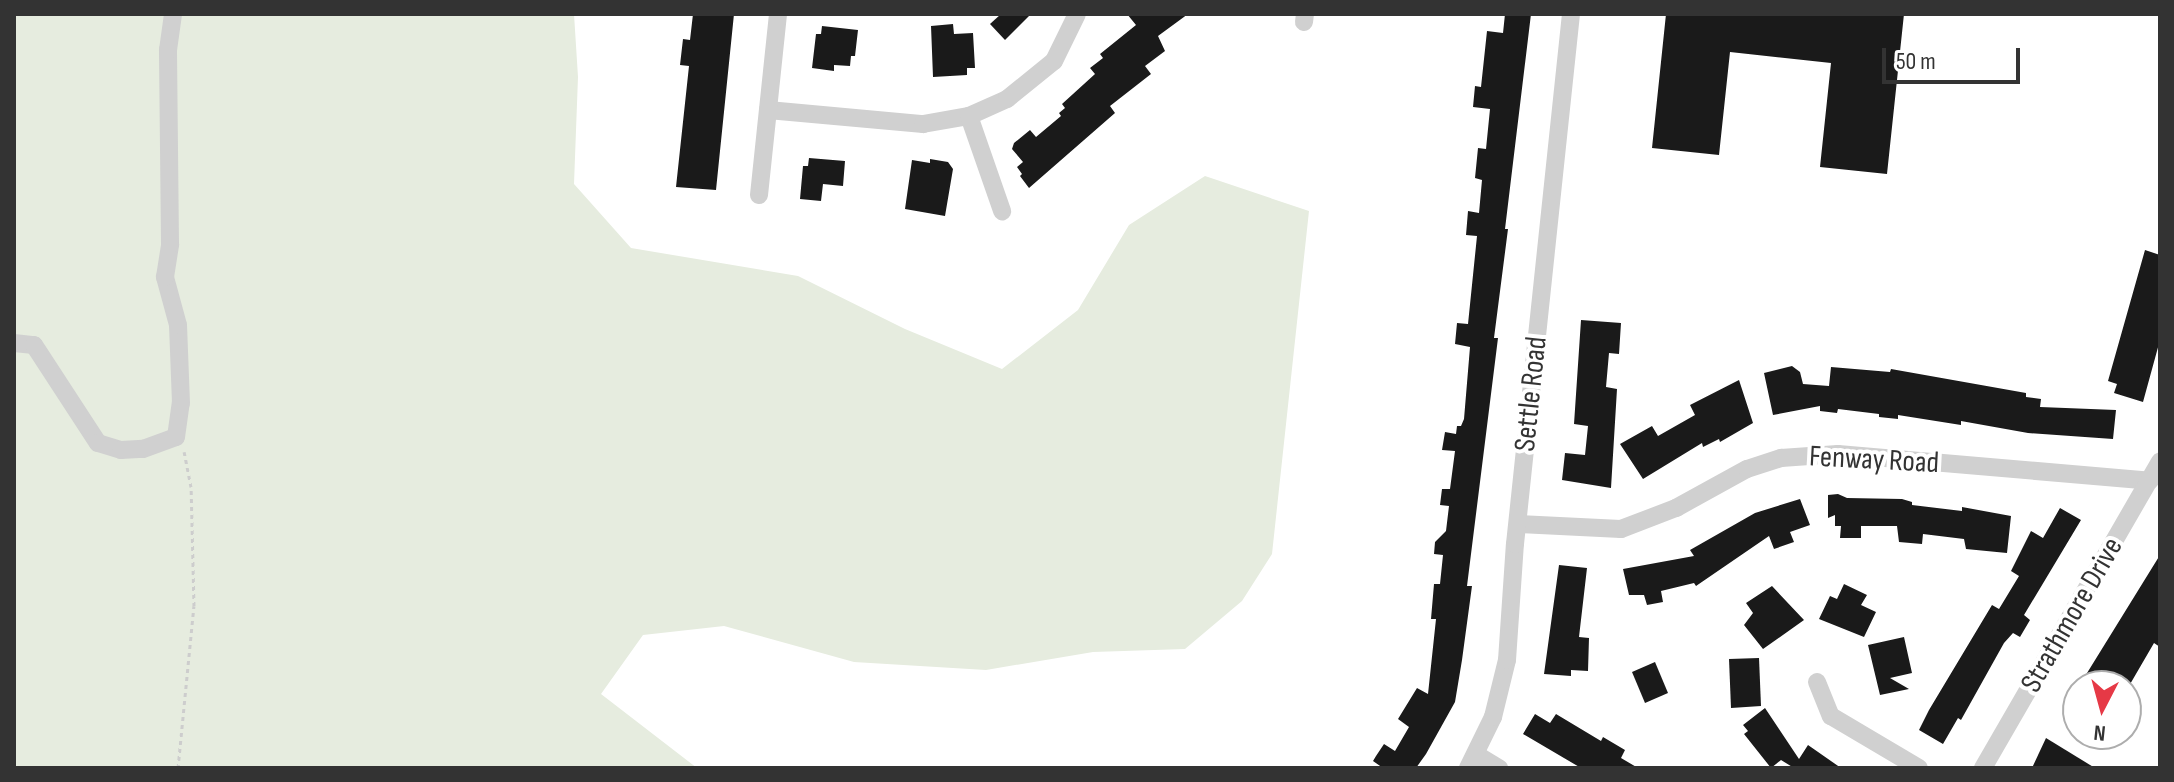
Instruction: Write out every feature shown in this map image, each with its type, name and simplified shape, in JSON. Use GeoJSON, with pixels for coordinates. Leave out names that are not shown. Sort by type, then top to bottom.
{"type":"FeatureCollection","features":[{"type":"Feature","properties":{"kind":"street"},"geometry":{"type":"LineString","coordinates":[[14,343],[34,345],[98,443],[121,450],[143,449],[176,437],[180,428],[178,325],[165,277],[170,244],[168,50],[173,14]]}},
{"type":"Feature","properties":{"kind":"street"},"geometry":{"type":"LineString","coordinates":[[759,195],[778,14]]}},
{"type":"Feature","properties":{"kind":"street"},"geometry":{"type":"LineString","coordinates":[[768,110],[923,124],[969,116],[1007,99],[1054,61],[1077,14]]}},
{"type":"Feature","properties":{"kind":"street","name":"Settle Road"},"geometry":{"type":"LineString","coordinates":[[1473,762],[1493,717],[1507,660],[1518,524],[1571,14]]}},
{"type":"Feature","properties":{"kind":"street"},"geometry":{"type":"LineString","coordinates":[[969,116],[1002,211]]}},
{"type":"Feature","properties":{"kind":"street","name":"Fenway Road"},"geometry":{"type":"LineString","coordinates":[[1518,524],[1621,529],[1676,508],[1747,469],[1781,458],[1838,454],[2150,481]]}},
{"type":"Feature","properties":{"kind":"street","name":"Strathmore Drive"},"geometry":{"type":"LineString","coordinates":[[1983,768],[2160,461]]}},
{"type":"Feature","properties":{"kind":"street"},"geometry":{"type":"LineString","coordinates":[[1817,682],[1831,716],[1919,768]]}},
{"type":"Feature","properties":{"kind":"street"},"geometry":{"type":"LineString","coordinates":[[1473,762],[1499,768]]}},
{"type":"Feature","properties":{"kind":"path"},"geometry":{"type":"LineString","coordinates":[[178,768],[194,606],[191,487],[180,428]]}},
{"type":"Feature","properties":{"kind":"shaded area"},"geometry":{"type":"Polygon","coordinates":[[[14,14],[574,14],[578,77],[574,184],[631,248],[798,276],[905,329],[1002,369],[1078,310],[1129,225],[1205,176],[1309,211],[1272,554],[1242,601],[1185,649],[1093,652],[986,670],[854,662],[724,626],[643,635],[601,694],[697,768],[14,768],[14,14]]]}},
{"type":"Feature","properties":{"kind":"building"},"geometry":{"type":"Polygon","coordinates":[[[693,14],[734,14],[716,190],[676,187],[689,66],[680,65],[683,39],[690,40],[693,14]]]}},
{"type":"Feature","properties":{"kind":"building"},"geometry":{"type":"Polygon","coordinates":[[[1001,14],[1031,14],[1005,40],[990,24],[1001,14]]]}},
{"type":"Feature","properties":{"kind":"building"},"geometry":{"type":"Polygon","coordinates":[[[1127,14],[1188,14],[1158,36],[1165,51],[1145,66],[1151,74],[1110,106],[1115,113],[1029,188],[1017,167],[1023,162],[1012,149],[1014,143],[1030,130],[1036,137],[1061,116],[1059,113],[1065,108],[1062,104],[1095,74],[1090,68],[1103,58],[1100,54],[1136,25],[1127,14]]]}},
{"type":"Feature","properties":{"kind":"building"},"geometry":{"type":"Polygon","coordinates":[[[1505,14],[1531,14],[1505,229],[1508,229],[1494,338],[1498,338],[1467,586],[1472,586],[1462,660],[1455,702],[1416,768],[1383,768],[1373,761],[1376,756],[1384,744],[1395,751],[1409,727],[1398,719],[1417,688],[1428,694],[1436,619],[1431,619],[1434,584],[1440,584],[1443,555],[1434,554],[1435,542],[1446,531],[1449,506],[1440,505],[1442,489],[1450,489],[1455,451],[1442,450],[1445,432],[1456,434],[1457,426],[1461,426],[1464,419],[1470,347],[1455,344],[1457,323],[1468,324],[1477,236],[1466,235],[1468,211],[1479,213],[1482,180],[1475,178],[1478,148],[1486,149],[1490,109],[1473,107],[1475,86],[1481,87],[1487,31],[1503,33],[1505,14]]]}},
{"type":"Feature","properties":{"kind":"building"},"geometry":{"type":"Polygon","coordinates":[[[1666,14],[1904,14],[1887,174],[1820,167],[1831,63],[1730,52],[1719,155],[1652,148],[1666,14]]]}},
{"type":"Feature","properties":{"kind":"building"},"geometry":{"type":"Polygon","coordinates":[[[953,24],[954,34],[973,33],[975,68],[967,68],[967,75],[933,77],[931,26],[953,24]]]}},
{"type":"Feature","properties":{"kind":"building"},"geometry":{"type":"Polygon","coordinates":[[[822,26],[858,30],[855,56],[851,56],[850,66],[834,65],[834,71],[812,68],[816,34],[821,34],[822,26]]]}},
{"type":"Feature","properties":{"kind":"building"},"geometry":{"type":"Polygon","coordinates":[[[809,158],[845,161],[843,186],[823,184],[821,201],[800,199],[803,166],[808,166],[809,158]]]}},
{"type":"Feature","properties":{"kind":"building"},"geometry":{"type":"Polygon","coordinates":[[[930,159],[948,162],[953,169],[945,216],[905,209],[912,160],[930,163],[930,159]]]}},
{"type":"Feature","properties":{"kind":"building"},"geometry":{"type":"Polygon","coordinates":[[[2145,250],[2160,255],[2160,340],[2143,402],[2114,393],[2117,384],[2108,381],[2145,250]]]}},
{"type":"Feature","properties":{"kind":"building"},"geometry":{"type":"Polygon","coordinates":[[[1581,320],[1621,323],[1619,354],[1609,353],[1606,387],[1617,389],[1611,488],[1562,480],[1565,453],[1585,455],[1588,426],[1574,424],[1581,320]]]}},
{"type":"Feature","properties":{"kind":"building"},"geometry":{"type":"Polygon","coordinates":[[[1792,366],[1800,372],[1803,384],[1829,386],[1831,367],[1890,372],[1891,369],[2026,393],[2026,397],[2041,399],[2040,407],[2116,410],[2113,439],[2028,433],[1961,421],[1961,425],[1898,415],[1898,419],[1879,417],[1879,414],[1838,409],[1837,413],[1820,411],[1820,406],[1773,415],[1764,373],[1792,366]]]}},
{"type":"Feature","properties":{"kind":"building"},"geometry":{"type":"Polygon","coordinates":[[[1739,380],[1753,423],[1720,442],[1719,439],[1703,447],[1702,443],[1643,479],[1620,444],[1652,426],[1658,436],[1695,415],[1690,405],[1739,380]]]}},
{"type":"Feature","properties":{"kind":"building"},"geometry":{"type":"Polygon","coordinates":[[[1838,494],[1847,498],[1902,499],[1912,502],[1912,505],[1962,511],[1962,507],[2011,516],[2007,553],[1966,549],[1964,539],[1923,534],[1922,544],[1899,542],[1897,526],[1861,526],[1861,538],[1840,538],[1841,526],[1835,526],[1835,515],[1828,518],[1828,495],[1838,494]]]}},
{"type":"Feature","properties":{"kind":"building"},"geometry":{"type":"Polygon","coordinates":[[[1800,499],[1810,525],[1790,532],[1794,542],[1774,549],[1769,536],[1696,586],[1694,583],[1661,591],[1663,602],[1647,605],[1644,595],[1629,595],[1623,569],[1694,556],[1690,550],[1755,513],[1800,499]]]}},
{"type":"Feature","properties":{"kind":"building"},"geometry":{"type":"Polygon","coordinates":[[[2060,508],[2081,520],[2024,615],[2030,620],[2020,637],[2013,633],[2004,643],[1961,720],[1958,718],[1943,744],[1919,730],[1992,605],[1999,609],[2019,576],[2011,571],[2031,531],[2043,538],[2060,508]]]}},
{"type":"Feature","properties":{"kind":"building"},"geometry":{"type":"Polygon","coordinates":[[[2160,555],[2160,647],[2154,643],[2138,670],[2089,670],[2160,555]]]}},
{"type":"Feature","properties":{"kind":"building"},"geometry":{"type":"Polygon","coordinates":[[[1559,565],[1587,568],[1579,637],[1589,638],[1588,671],[1571,670],[1571,676],[1544,674],[1559,565]]]}},
{"type":"Feature","properties":{"kind":"building"},"geometry":{"type":"Polygon","coordinates":[[[1844,584],[1867,595],[1861,605],[1876,612],[1864,637],[1819,619],[1830,596],[1837,599],[1844,584]]]}},
{"type":"Feature","properties":{"kind":"building"},"geometry":{"type":"Polygon","coordinates":[[[1772,586],[1804,620],[1763,649],[1744,625],[1753,613],[1746,603],[1772,586]]]}},
{"type":"Feature","properties":{"kind":"building"},"geometry":{"type":"Polygon","coordinates":[[[1904,637],[1912,673],[1890,678],[1909,689],[1880,695],[1868,645],[1904,637]]]}},
{"type":"Feature","properties":{"kind":"building"},"geometry":{"type":"Polygon","coordinates":[[[1759,658],[1761,706],[1731,708],[1729,659],[1759,658]]]}},
{"type":"Feature","properties":{"kind":"building"},"geometry":{"type":"Polygon","coordinates":[[[1655,662],[1668,693],[1645,703],[1632,672],[1655,662]]]}},
{"type":"Feature","properties":{"kind":"building"},"geometry":{"type":"Polygon","coordinates":[[[1765,708],[1799,759],[1808,745],[1841,768],[1794,768],[1781,760],[1771,768],[1744,734],[1748,731],[1743,725],[1765,708]]]}},
{"type":"Feature","properties":{"kind":"building"},"geometry":{"type":"Polygon","coordinates":[[[1535,714],[1550,723],[1556,714],[1601,741],[1603,737],[1625,750],[1621,758],[1638,768],[1581,768],[1523,734],[1535,714]]]}},
{"type":"Feature","properties":{"kind":"building"},"geometry":{"type":"Polygon","coordinates":[[[2046,738],[2095,768],[2032,768],[2046,738]]]}}]}
